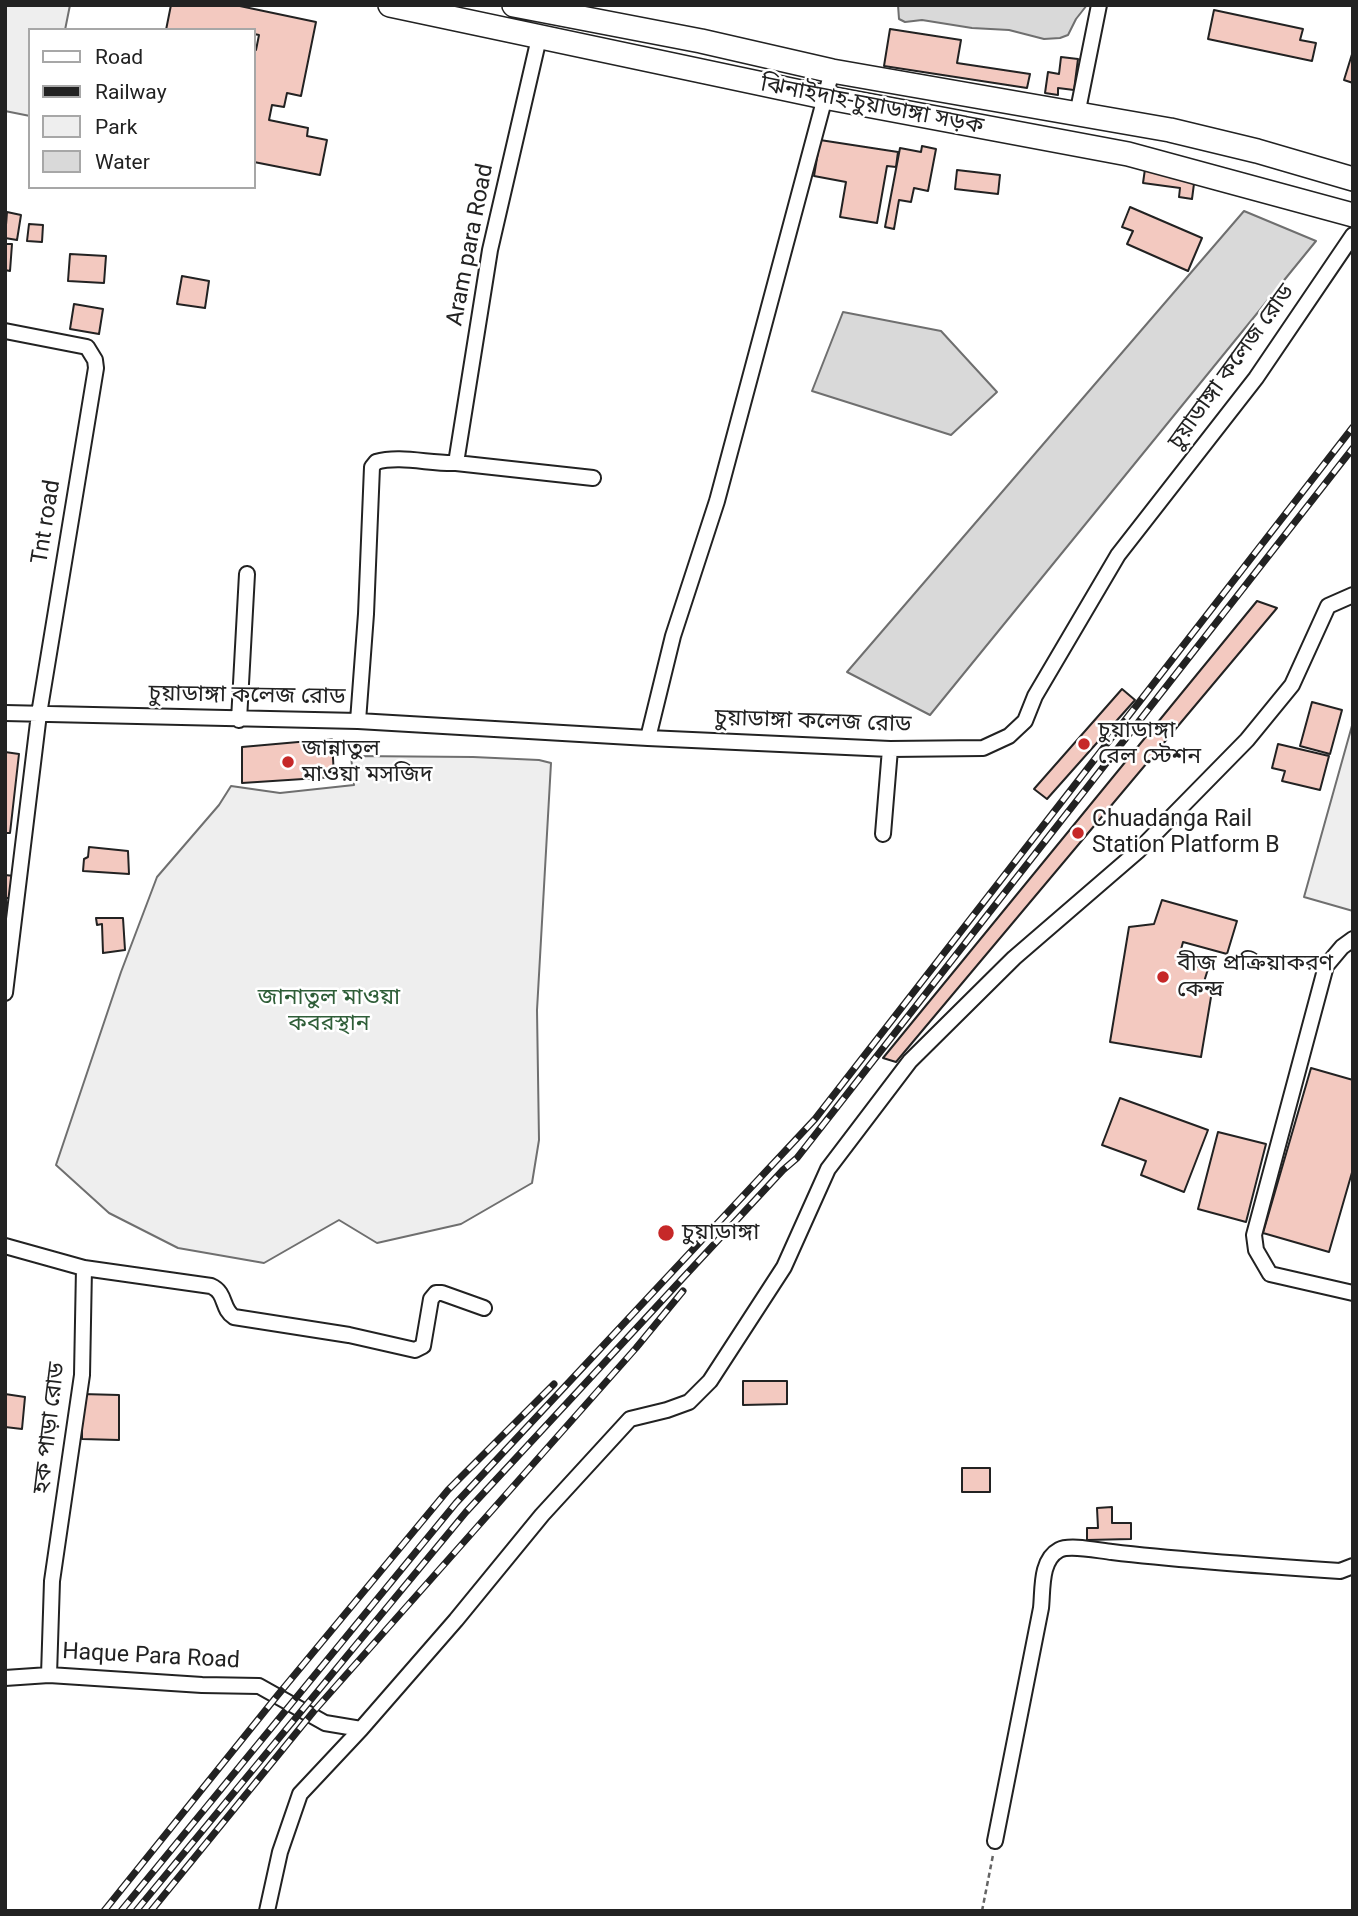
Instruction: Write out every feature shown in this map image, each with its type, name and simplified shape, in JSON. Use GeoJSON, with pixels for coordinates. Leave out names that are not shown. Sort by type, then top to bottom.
{"type":"FeatureCollection","features":[{"type":"Feature","properties":{"kind":"main road","name":"ঝিনাইদাহ-চুয়াডাঙ্গা সড়ক"},"geometry":{"type":"LineString","coordinates":[[390,5],[824,97],[1129,154],[1353,215]]}},
{"type":"Feature","properties":{"kind":"main road","name":"ঝিনাইদাহ-চুয়াডাঙ্গা সড়ক"},"geometry":{"type":"LineString","coordinates":[[514,5],[544,8],[832,71],[1170,130],[1257,151],[1353,179]]}},
{"type":"Feature","properties":{"kind":"main road"},"geometry":{"type":"LineString","coordinates":[[539,38],[544,8]]}},
{"type":"Feature","properties":{"kind":"main road"},"geometry":{"type":"LineString","coordinates":[[694,70],[701,41]]}},
{"type":"Feature","properties":{"kind":"street"},"geometry":{"type":"LineString","coordinates":[[1077,115],[1099,5]]}},
{"type":"Feature","properties":{"kind":"street","name":"Aram para Road"},"geometry":{"type":"LineString","coordinates":[[456,463],[490,250],[539,38]]}},
{"type":"Feature","properties":{"kind":"street"},"geometry":{"type":"LineString","coordinates":[[648,738],[673,636],[717,501],[832,71]]}},
{"type":"Feature","properties":{"kind":"street","name":"চুয়াডাঙ্গা কলেজ রোড"},"geometry":{"type":"LineString","coordinates":[[5,713],[358,721],[890,749],[983,748],[1009,736],[1025,721],[1035,696],[1118,555],[1256,378],[1353,235]]}},
{"type":"Feature","properties":{"kind":"street","name":"Tnt road"},"geometry":{"type":"LineString","coordinates":[[5,331],[87,347],[92,353],[96,368],[38,714]]}},
{"type":"Feature","properties":{"kind":"street"},"geometry":{"type":"LineString","coordinates":[[358,721],[372,467],[376,462],[456,463],[593,478]]}},
{"type":"Feature","properties":{"kind":"street"},"geometry":{"type":"LineString","coordinates":[[239,720],[247,574]]}},
{"type":"Feature","properties":{"kind":"street"},"geometry":{"type":"LineString","coordinates":[[267,1911],[279,1852],[300,1794],[408,1677],[542,1515],[630,1419],[689,1402],[710,1381],[784,1267],[828,1169],[910,1060],[1014,958],[1138,851],[1247,740],[1292,685],[1328,606],[1353,595]]}},
{"type":"Feature","properties":{"kind":"street"},"geometry":{"type":"LineString","coordinates":[[5,993],[38,714]]}},
{"type":"Feature","properties":{"kind":"street"},"geometry":{"type":"LineString","coordinates":[[883,834],[890,749]]}},
{"type":"Feature","properties":{"kind":"street"},"geometry":{"type":"LineString","coordinates":[[1353,939],[1342,947],[1326,966],[1254,1235],[1256,1250],[1270,1274],[1353,1293]]}},
{"type":"Feature","properties":{"kind":"street"},"geometry":{"type":"LineString","coordinates":[[5,1246],[84,1268],[211,1286],[222,1294],[226,1310],[234,1317],[349,1335],[415,1350],[423,1346],[431,1299],[436,1293],[484,1308]]}},
{"type":"Feature","properties":{"kind":"street","name":"হক পাড়া রোড"},"geometry":{"type":"LineString","coordinates":[[49,1675],[52,1581],[82,1376],[84,1268]]}},
{"type":"Feature","properties":{"kind":"street"},"geometry":{"type":"LineString","coordinates":[[995,1841],[1041,1608],[1046,1565],[1057,1551],[1064,1548],[1087,1549],[1206,1563],[1340,1571],[1353,1566]]}},
{"type":"Feature","properties":{"kind":"street","name":"Haque Para Road"},"geometry":{"type":"LineString","coordinates":[[5,1678],[49,1675],[202,1685],[259,1685],[325,1723],[361,1728]]}},
{"type":"Feature","properties":{"kind":"path"},"geometry":{"type":"LineString","coordinates":[[982,1911],[995,1841]]}},
{"type":"Feature","properties":{"kind":"green space"},"geometry":{"type":"Polygon","coordinates":[[[5,5],[70,5],[65,28],[28,28],[28,116],[5,111],[5,5]]]}},
{"type":"Feature","properties":{"kind":"green space"},"geometry":{"type":"Polygon","coordinates":[[[1353,722],[1353,911],[1304,897],[1353,722]]]}},
{"type":"Feature","properties":{"kind":"green space","name":"জানাতুল মাওয়া কবরস্থান"},"geometry":{"type":"Polygon","coordinates":[[[351,756],[473,757],[551,763],[537,1010],[539,1140],[532,1183],[461,1224],[377,1243],[339,1220],[264,1263],[178,1248],[109,1213],[56,1165],[121,972],[157,877],[219,805],[231,786],[280,793],[354,785],[351,756]]]}},
{"type":"Feature","properties":{"kind":"water"},"geometry":{"type":"Polygon","coordinates":[[[898,5],[1087,5],[1068,35],[1044,39],[1009,30],[972,28],[922,20],[905,22],[899,19],[898,5]]]}},
{"type":"Feature","properties":{"kind":"water"},"geometry":{"type":"Polygon","coordinates":[[[1244,211],[1316,241],[930,715],[847,672],[1244,211]]]}},
{"type":"Feature","properties":{"kind":"water"},"geometry":{"type":"Polygon","coordinates":[[[843,312],[941,331],[997,392],[951,435],[812,391],[843,312]]]}},
{"type":"Feature","properties":{"kind":"building"},"geometry":{"type":"Polygon","coordinates":[[[171,5],[235,5],[316,22],[301,96],[287,93],[284,107],[272,105],[269,120],[308,128],[307,136],[327,140],[320,175],[256,162],[256,50],[259,35],[256,34],[256,28],[166,28],[171,5]]]}},
{"type":"Feature","properties":{"kind":"building"},"geometry":{"type":"Polygon","coordinates":[[[1214,10],[1303,29],[1300,40],[1316,43],[1312,61],[1208,39],[1214,10]]]}},
{"type":"Feature","properties":{"kind":"building"},"geometry":{"type":"Polygon","coordinates":[[[890,29],[961,40],[957,63],[1030,74],[1027,88],[884,66],[890,29]]]}},
{"type":"Feature","properties":{"kind":"building"},"geometry":{"type":"Polygon","coordinates":[[[1353,51],[1353,83],[1344,80],[1353,51]]]}},
{"type":"Feature","properties":{"kind":"building"},"geometry":{"type":"Polygon","coordinates":[[[1061,57],[1078,59],[1074,90],[1058,88],[1058,95],[1045,93],[1048,72],[1059,74],[1061,57]]]}},
{"type":"Feature","properties":{"kind":"building"},"geometry":{"type":"Polygon","coordinates":[[[820,140],[898,152],[896,167],[887,166],[877,223],[840,217],[846,182],[814,176],[820,140]]]}},
{"type":"Feature","properties":{"kind":"building"},"geometry":{"type":"Polygon","coordinates":[[[922,146],[936,149],[928,191],[914,188],[911,202],[899,200],[894,229],[885,227],[900,148],[921,152],[922,146]]]}},
{"type":"Feature","properties":{"kind":"building"},"geometry":{"type":"Polygon","coordinates":[[[1145,169],[1195,176],[1192,199],[1179,197],[1180,188],[1143,183],[1145,169]]]}},
{"type":"Feature","properties":{"kind":"building"},"geometry":{"type":"Polygon","coordinates":[[[957,170],[1000,175],[998,194],[955,189],[957,170]]]}},
{"type":"Feature","properties":{"kind":"building"},"geometry":{"type":"Polygon","coordinates":[[[1130,207],[1202,238],[1188,271],[1127,244],[1133,231],[1122,227],[1130,207]]]}},
{"type":"Feature","properties":{"kind":"building"},"geometry":{"type":"Polygon","coordinates":[[[7,212],[21,215],[17,240],[5,238],[7,212]]]}},
{"type":"Feature","properties":{"kind":"building"},"geometry":{"type":"Polygon","coordinates":[[[29,224],[43,225],[42,242],[27,241],[29,224]]]}},
{"type":"Feature","properties":{"kind":"building"},"geometry":{"type":"Polygon","coordinates":[[[5,244],[12,244],[10,271],[5,270],[5,244]]]}},
{"type":"Feature","properties":{"kind":"building"},"geometry":{"type":"Polygon","coordinates":[[[70,254],[106,256],[104,283],[68,281],[70,254]]]}},
{"type":"Feature","properties":{"kind":"building"},"geometry":{"type":"Polygon","coordinates":[[[182,276],[209,281],[205,308],[177,304],[182,276]]]}},
{"type":"Feature","properties":{"kind":"building"},"geometry":{"type":"Polygon","coordinates":[[[74,304],[103,309],[99,334],[70,329],[74,304]]]}},
{"type":"Feature","properties":{"kind":"building","name":"Chuadanga Rail Station Platform B"},"geometry":{"type":"Polygon","coordinates":[[[1257,601],[1277,608],[896,1062],[883,1058],[1257,601]]]}},
{"type":"Feature","properties":{"kind":"building","name":"চুয়াডাঙ্গা রেল স্টেশন"},"geometry":{"type":"Polygon","coordinates":[[[1122,689],[1135,700],[1047,799],[1034,789],[1122,689]]]}},
{"type":"Feature","properties":{"kind":"building"},"geometry":{"type":"Polygon","coordinates":[[[1312,702],[1342,710],[1330,754],[1300,746],[1312,702]]]}},
{"type":"Feature","properties":{"kind":"building","name":"জান্নাতুল মাওয়া মসজিদ"},"geometry":{"type":"Polygon","coordinates":[[[332,739],[334,777],[242,783],[242,747],[332,739]]]}},
{"type":"Feature","properties":{"kind":"building"},"geometry":{"type":"Polygon","coordinates":[[[1278,744],[1329,756],[1320,790],[1282,781],[1285,771],[1272,768],[1278,744]]]}},
{"type":"Feature","properties":{"kind":"building"},"geometry":{"type":"Polygon","coordinates":[[[5,752],[19,754],[10,833],[5,833],[5,752]]]}},
{"type":"Feature","properties":{"kind":"building"},"geometry":{"type":"Polygon","coordinates":[[[89,847],[128,851],[129,874],[83,871],[89,847]]]}},
{"type":"Feature","properties":{"kind":"building"},"geometry":{"type":"Polygon","coordinates":[[[5,875],[14,876],[12,898],[5,898],[5,875]]]}},
{"type":"Feature","properties":{"kind":"building","name":"বীজ প্রক্রিয়াকরণ কেন্দ্র"},"geometry":{"type":"Polygon","coordinates":[[[1162,900],[1237,921],[1227,954],[1183,942],[1178,961],[1208,969],[1203,985],[1212,991],[1201,1057],[1110,1042],[1129,927],[1154,924],[1162,900]]]}},
{"type":"Feature","properties":{"kind":"building"},"geometry":{"type":"Polygon","coordinates":[[[96,918],[123,918],[125,950],[103,953],[102,924],[97,925],[96,918]]]}},
{"type":"Feature","properties":{"kind":"building"},"geometry":{"type":"Polygon","coordinates":[[[1311,1068],[1353,1080],[1353,1169],[1329,1252],[1263,1233],[1311,1068]]]}},
{"type":"Feature","properties":{"kind":"building"},"geometry":{"type":"Polygon","coordinates":[[[1120,1098],[1208,1130],[1184,1192],[1141,1175],[1146,1161],[1102,1145],[1120,1098]]]}},
{"type":"Feature","properties":{"kind":"building"},"geometry":{"type":"Polygon","coordinates":[[[1218,1132],[1266,1144],[1246,1222],[1198,1209],[1218,1132]]]}},
{"type":"Feature","properties":{"kind":"building"},"geometry":{"type":"Polygon","coordinates":[[[743,1381],[787,1381],[787,1404],[743,1405],[743,1381]]]}},
{"type":"Feature","properties":{"kind":"building"},"geometry":{"type":"Polygon","coordinates":[[[5,1394],[25,1397],[22,1429],[5,1427],[5,1394]]]}},
{"type":"Feature","properties":{"kind":"building"},"geometry":{"type":"Polygon","coordinates":[[[82,1394],[119,1395],[119,1440],[82,1439],[82,1394]]]}},
{"type":"Feature","properties":{"kind":"building"},"geometry":{"type":"Polygon","coordinates":[[[962,1468],[990,1468],[990,1492],[962,1492],[962,1468]]]}},
{"type":"Feature","properties":{"kind":"building"},"geometry":{"type":"Polygon","coordinates":[[[1112,1507],[1112,1523],[1131,1523],[1131,1539],[1087,1540],[1087,1528],[1098,1528],[1097,1508],[1112,1507]]]}},
{"type":"Feature","properties":{"kind":"railway"},"geometry":{"type":"LineString","coordinates":[[121,1911],[456,1503],[815,1119],[1353,427]]}},
{"type":"Feature","properties":{"kind":"railway"},"geometry":{"type":"LineString","coordinates":[[136,1911],[466,1512],[797,1158],[1353,448]]}},
{"type":"Feature","properties":{"kind":"railway"},"geometry":{"type":"LineString","coordinates":[[151,1911],[314,1711],[636,1348],[683,1291]]}},
{"type":"Feature","properties":{"kind":"railway"},"geometry":{"type":"LineString","coordinates":[[104,1911],[448,1490],[554,1384]]}},
{"type":"Feature","properties":{"kind":"place","name":"চুয়াডাঙ্গা রেল স্টেশন"},"geometry":{"type":"Point","coordinates":[1084,744]}},
{"type":"Feature","properties":{"kind":"place","name":"জান্নাতুল মাওয়া মসজিদ"},"geometry":{"type":"Point","coordinates":[288,762]}},
{"type":"Feature","properties":{"kind":"place","name":"Chuadanga Rail Station Platform B"},"geometry":{"type":"Point","coordinates":[1078,833]}},
{"type":"Feature","properties":{"kind":"place","name":"বীজ প্রক্রিয়াকরণ কেন্দ্র"},"geometry":{"type":"Point","coordinates":[1163,977]}},
{"type":"Feature","properties":{"kind":"place","name":"চুয়াডাঙ্গা"},"geometry":{"type":"Point","coordinates":[666,1233]}}]}
